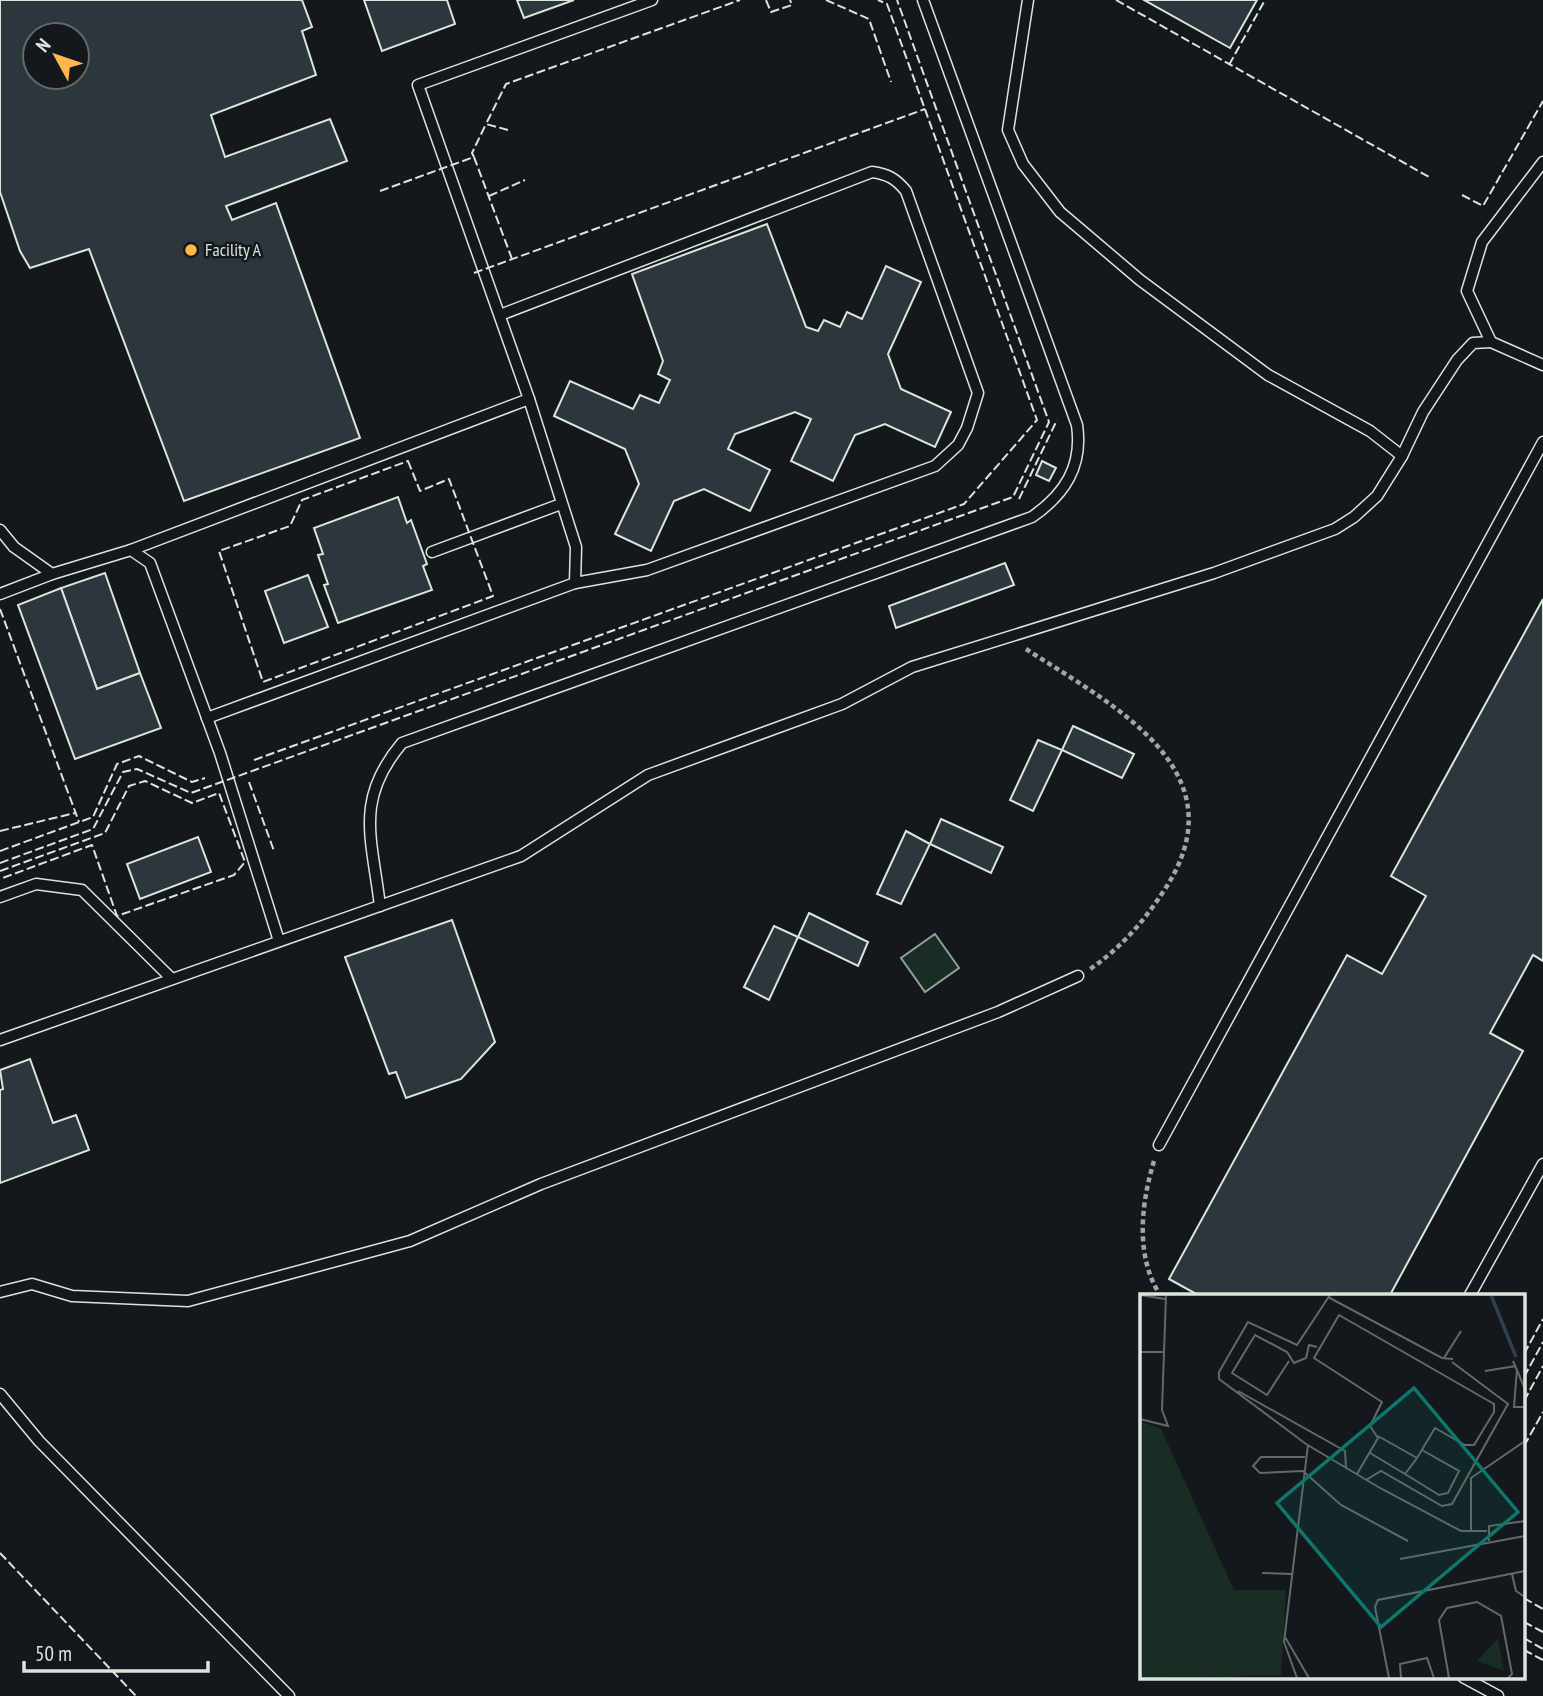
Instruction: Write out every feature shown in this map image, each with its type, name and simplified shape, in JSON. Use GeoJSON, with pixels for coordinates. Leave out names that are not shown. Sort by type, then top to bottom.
{"type":"FeatureCollection","features":[{"type":"Feature","properties":{"kind":"lane"},"geometry":{"type":"LineString","coordinates":[[575,583],[576,547],[500,315],[418,85],[652,0]]}},
{"type":"Feature","properties":{"kind":"lane"},"geometry":{"type":"LineString","coordinates":[[380,906],[368,808],[379,776],[402,743],[1032,517],[1054,501],[1070,479],[1079,451],[1077,425],[923,0]]}},
{"type":"Feature","properties":{"kind":"lane"},"geometry":{"type":"LineString","coordinates":[[1028,0],[1008,130],[1023,164],[1060,212],[1140,280],[1268,375],[1370,431],[1402,456]]}},
{"type":"Feature","properties":{"kind":"lane"},"geometry":{"type":"LineString","coordinates":[[1491,342],[1468,291],[1482,242],[1543,162]]}},
{"type":"Feature","properties":{"kind":"lane"},"geometry":{"type":"LineString","coordinates":[[207,718],[575,583],[647,570],[935,466],[958,445],[967,428],[978,393],[906,191],[897,180],[884,173],[872,172],[500,315]]}},
{"type":"Feature","properties":{"kind":"lane"},"geometry":{"type":"LineString","coordinates":[[0,1040],[521,856],[648,775],[842,704],[912,667],[1214,573],[1335,529],[1354,517],[1377,496],[1402,456],[1423,412],[1457,359],[1473,343],[1491,342],[1543,365]]}},
{"type":"Feature","properties":{"kind":"lane"},"geometry":{"type":"LineString","coordinates":[[0,594],[52,574],[131,550],[528,399]]}},
{"type":"Feature","properties":{"kind":"lane"},"geometry":{"type":"LineString","coordinates":[[1159,1145],[1543,442]]}},
{"type":"Feature","properties":{"kind":"lane"},"geometry":{"type":"LineString","coordinates":[[432,552],[561,503]]}},
{"type":"Feature","properties":{"kind":"lane"},"geometry":{"type":"LineString","coordinates":[[0,530],[14,547],[52,574]]}},
{"type":"Feature","properties":{"kind":"lane"},"geometry":{"type":"LineString","coordinates":[[131,550],[150,563],[241,815],[279,941]]}},
{"type":"Feature","properties":{"kind":"lane"},"geometry":{"type":"LineString","coordinates":[[0,897],[36,884],[82,890],[172,979]]}},
{"type":"Feature","properties":{"kind":"lane"},"geometry":{"type":"LineString","coordinates":[[0,1292],[32,1284],[72,1296],[188,1301],[410,1241],[541,1184],[998,1012],[1078,976]]}},
{"type":"Feature","properties":{"kind":"lane"},"geometry":{"type":"LineString","coordinates":[[1471,1294],[1543,1164]]}},
{"type":"Feature","properties":{"kind":"lane"},"geometry":{"type":"LineString","coordinates":[[0,1394],[39,1441],[289,1696]]}},
{"type":"Feature","properties":{"kind":"lane"},"geometry":{"type":"LineString","coordinates":[[1465,1678],[1499,1696]]}},
{"type":"Feature","properties":{"kind":"path"},"geometry":{"type":"LineString","coordinates":[[1010,638],[1130,717],[1160,745],[1175,768],[1185,796],[1190,823],[1186,851],[1172,879],[1137,927],[1100,962],[1078,976]]}},
{"type":"Feature","properties":{"kind":"path"},"geometry":{"type":"LineString","coordinates":[[1159,1145],[1147,1185],[1143,1224],[1144,1254],[1150,1279],[1159,1294]]}},
{"type":"Feature","properties":{"kind":"green space"},"geometry":{"type":"Polygon","coordinates":[[[935,934],[959,968],[925,992],[901,958],[935,934]]]}},
{"type":"Feature","properties":{"kind":"building","name":"Facility A"},"geometry":{"type":"Polygon","coordinates":[[[0,0],[302,0],[312,27],[302,31],[316,75],[211,115],[225,157],[330,119],[347,161],[226,206],[232,220],[276,203],[360,438],[184,501],[89,249],[30,268],[20,251],[0,192],[0,0]]]}},
{"type":"Feature","properties":{"kind":"building"},"geometry":{"type":"Polygon","coordinates":[[[364,0],[447,0],[455,24],[382,51],[364,0]]]}},
{"type":"Feature","properties":{"kind":"building"},"geometry":{"type":"Polygon","coordinates":[[[517,0],[574,0],[524,18],[517,0]]]}},
{"type":"Feature","properties":{"kind":"building"},"geometry":{"type":"Polygon","coordinates":[[[1144,0],[1257,0],[1230,48],[1144,0]]]}},
{"type":"Feature","properties":{"kind":"building"},"geometry":{"type":"Polygon","coordinates":[[[767,224],[806,327],[818,331],[824,320],[840,327],[847,312],[862,319],[886,266],[921,282],[888,354],[901,389],[951,412],[935,447],[885,424],[855,435],[833,481],[791,461],[811,419],[795,412],[735,434],[728,449],[770,470],[750,511],[704,489],[674,501],[651,551],[615,534],[639,484],[625,449],[554,416],[570,381],[633,409],[640,395],[659,403],[670,380],[658,374],[663,361],[632,274],[767,224]]]}},
{"type":"Feature","properties":{"kind":"building"},"geometry":{"type":"Polygon","coordinates":[[[1042,461],[1056,468],[1049,481],[1036,475],[1042,461]]]}},
{"type":"Feature","properties":{"kind":"building"},"geometry":{"type":"Polygon","coordinates":[[[398,497],[407,523],[411,520],[427,564],[423,566],[432,590],[338,623],[324,585],[328,584],[318,555],[323,554],[314,528],[398,497]]]}},
{"type":"Feature","properties":{"kind":"building"},"geometry":{"type":"Polygon","coordinates":[[[1005,563],[1014,585],[896,628],[889,606],[1005,563]]]}},
{"type":"Feature","properties":{"kind":"building"},"geometry":{"type":"Polygon","coordinates":[[[105,573],[140,673],[97,689],[61,588],[105,573]]]}},
{"type":"Feature","properties":{"kind":"building"},"geometry":{"type":"Polygon","coordinates":[[[308,575],[328,627],[284,643],[265,591],[308,575]]]}},
{"type":"Feature","properties":{"kind":"building"},"geometry":{"type":"Polygon","coordinates":[[[61,588],[97,689],[140,673],[161,728],[75,759],[18,605],[61,588]]]}},
{"type":"Feature","properties":{"kind":"building"},"geometry":{"type":"Polygon","coordinates":[[[1543,599],[1543,961],[1533,955],[1490,1033],[1523,1051],[1391,1294],[1196,1294],[1169,1279],[1347,955],[1382,974],[1426,896],[1391,876],[1543,599]]]}},
{"type":"Feature","properties":{"kind":"building"},"geometry":{"type":"Polygon","coordinates":[[[1073,726],[1134,754],[1122,778],[1062,750],[1073,726]]]}},
{"type":"Feature","properties":{"kind":"building"},"geometry":{"type":"Polygon","coordinates":[[[1038,740],[1062,750],[1033,811],[1010,800],[1038,740]]]}},
{"type":"Feature","properties":{"kind":"building"},"geometry":{"type":"Polygon","coordinates":[[[941,819],[1003,847],[991,873],[930,844],[941,819]]]}},
{"type":"Feature","properties":{"kind":"building"},"geometry":{"type":"Polygon","coordinates":[[[906,831],[930,844],[901,904],[877,894],[906,831]]]}},
{"type":"Feature","properties":{"kind":"building"},"geometry":{"type":"Polygon","coordinates":[[[198,837],[211,872],[140,899],[127,864],[198,837]]]}},
{"type":"Feature","properties":{"kind":"building"},"geometry":{"type":"Polygon","coordinates":[[[809,913],[868,942],[858,966],[798,937],[809,913]]]}},
{"type":"Feature","properties":{"kind":"building"},"geometry":{"type":"Polygon","coordinates":[[[452,920],[495,1042],[461,1079],[406,1098],[396,1072],[389,1074],[345,957],[452,920]]]}},
{"type":"Feature","properties":{"kind":"building"},"geometry":{"type":"Polygon","coordinates":[[[774,926],[798,937],[769,1000],[744,987],[774,926]]]}},
{"type":"Feature","properties":{"kind":"building"},"geometry":{"type":"Polygon","coordinates":[[[30,1059],[53,1123],[76,1115],[89,1150],[0,1183],[0,1090],[3,1089],[0,1070],[30,1059]]]}},
{"type":"Feature","properties":{"kind":"fence"},"geometry":{"type":"LineString","coordinates":[[508,130],[486,124],[506,84],[740,0]]}},
{"type":"Feature","properties":{"kind":"fence"},"geometry":{"type":"LineString","coordinates":[[766,0],[771,12],[792,5],[790,0]]}},
{"type":"Feature","properties":{"kind":"fence"},"geometry":{"type":"LineString","coordinates":[[826,0],[869,19],[891,82]]}},
{"type":"Feature","properties":{"kind":"fence"},"geometry":{"type":"LineString","coordinates":[[254,760],[964,504],[1037,420],[887,4],[878,0]]}},
{"type":"Feature","properties":{"kind":"fence"},"geometry":{"type":"LineString","coordinates":[[0,863],[93,829],[123,772],[137,769],[191,793],[1013,497],[1049,422],[897,0]]}},
{"type":"Feature","properties":{"kind":"fence"},"geometry":{"type":"LineString","coordinates":[[1116,0],[1429,177]]}},
{"type":"Feature","properties":{"kind":"fence"},"geometry":{"type":"LineString","coordinates":[[1229,65],[1265,0]]}},
{"type":"Feature","properties":{"kind":"fence"},"geometry":{"type":"LineString","coordinates":[[1462,195],[1483,206],[1543,101]]}},
{"type":"Feature","properties":{"kind":"fence"},"geometry":{"type":"LineString","coordinates":[[474,273],[925,109]]}},
{"type":"Feature","properties":{"kind":"fence"},"geometry":{"type":"LineString","coordinates":[[474,157],[472,153],[486,124]]}},
{"type":"Feature","properties":{"kind":"fence"},"geometry":{"type":"LineString","coordinates":[[380,191],[474,157],[512,259]]}},
{"type":"Feature","properties":{"kind":"fence"},"geometry":{"type":"LineString","coordinates":[[489,196],[525,180]]}},
{"type":"Feature","properties":{"kind":"fence"},"geometry":{"type":"LineString","coordinates":[[1019,499],[1057,420]]}},
{"type":"Feature","properties":{"kind":"fence"},"geometry":{"type":"LineString","coordinates":[[408,461],[420,491],[449,479],[493,596],[263,682],[219,551],[290,526],[302,500],[408,461]]}},
{"type":"Feature","properties":{"kind":"fence"},"geometry":{"type":"LineString","coordinates":[[0,609],[79,822]]}},
{"type":"Feature","properties":{"kind":"fence"},"geometry":{"type":"LineString","coordinates":[[0,851],[93,817],[117,764],[139,756],[192,782],[205,778]]}},
{"type":"Feature","properties":{"kind":"fence"},"geometry":{"type":"LineString","coordinates":[[0,871],[105,833],[129,786],[145,781],[192,803],[219,793],[245,862],[234,875],[117,916],[92,845],[0,879]]}},
{"type":"Feature","properties":{"kind":"fence"},"geometry":{"type":"LineString","coordinates":[[249,782],[274,851]]}},
{"type":"Feature","properties":{"kind":"fence"},"geometry":{"type":"LineString","coordinates":[[0,831],[75,813]]}},
{"type":"Feature","properties":{"kind":"fence"},"geometry":{"type":"LineString","coordinates":[[1526,1350],[1543,1319]]}},
{"type":"Feature","properties":{"kind":"fence"},"geometry":{"type":"LineString","coordinates":[[1526,1373],[1543,1342]]}},
{"type":"Feature","properties":{"kind":"fence"},"geometry":{"type":"LineString","coordinates":[[1526,1397],[1543,1366]]}},
{"type":"Feature","properties":{"kind":"fence"},"geometry":{"type":"LineString","coordinates":[[1526,1442],[1543,1412]]}},
{"type":"Feature","properties":{"kind":"fence"},"geometry":{"type":"LineString","coordinates":[[0,1553],[136,1696]]}},
{"type":"Feature","properties":{"kind":"fence"},"geometry":{"type":"LineString","coordinates":[[1526,1599],[1543,1609]]}},
{"type":"Feature","properties":{"kind":"fence"},"geometry":{"type":"LineString","coordinates":[[1526,1623],[1543,1632]]}},
{"type":"Feature","properties":{"kind":"fence"},"geometry":{"type":"LineString","coordinates":[[1526,1639],[1543,1649]]}},
{"type":"Feature","properties":{"kind":"fence"},"geometry":{"type":"LineString","coordinates":[[1526,1651],[1543,1660]]}},
{"type":"Feature","properties":{"kind":"place","name":"Facility A"},"geometry":{"type":"Point","coordinates":[191,250]}}]}
